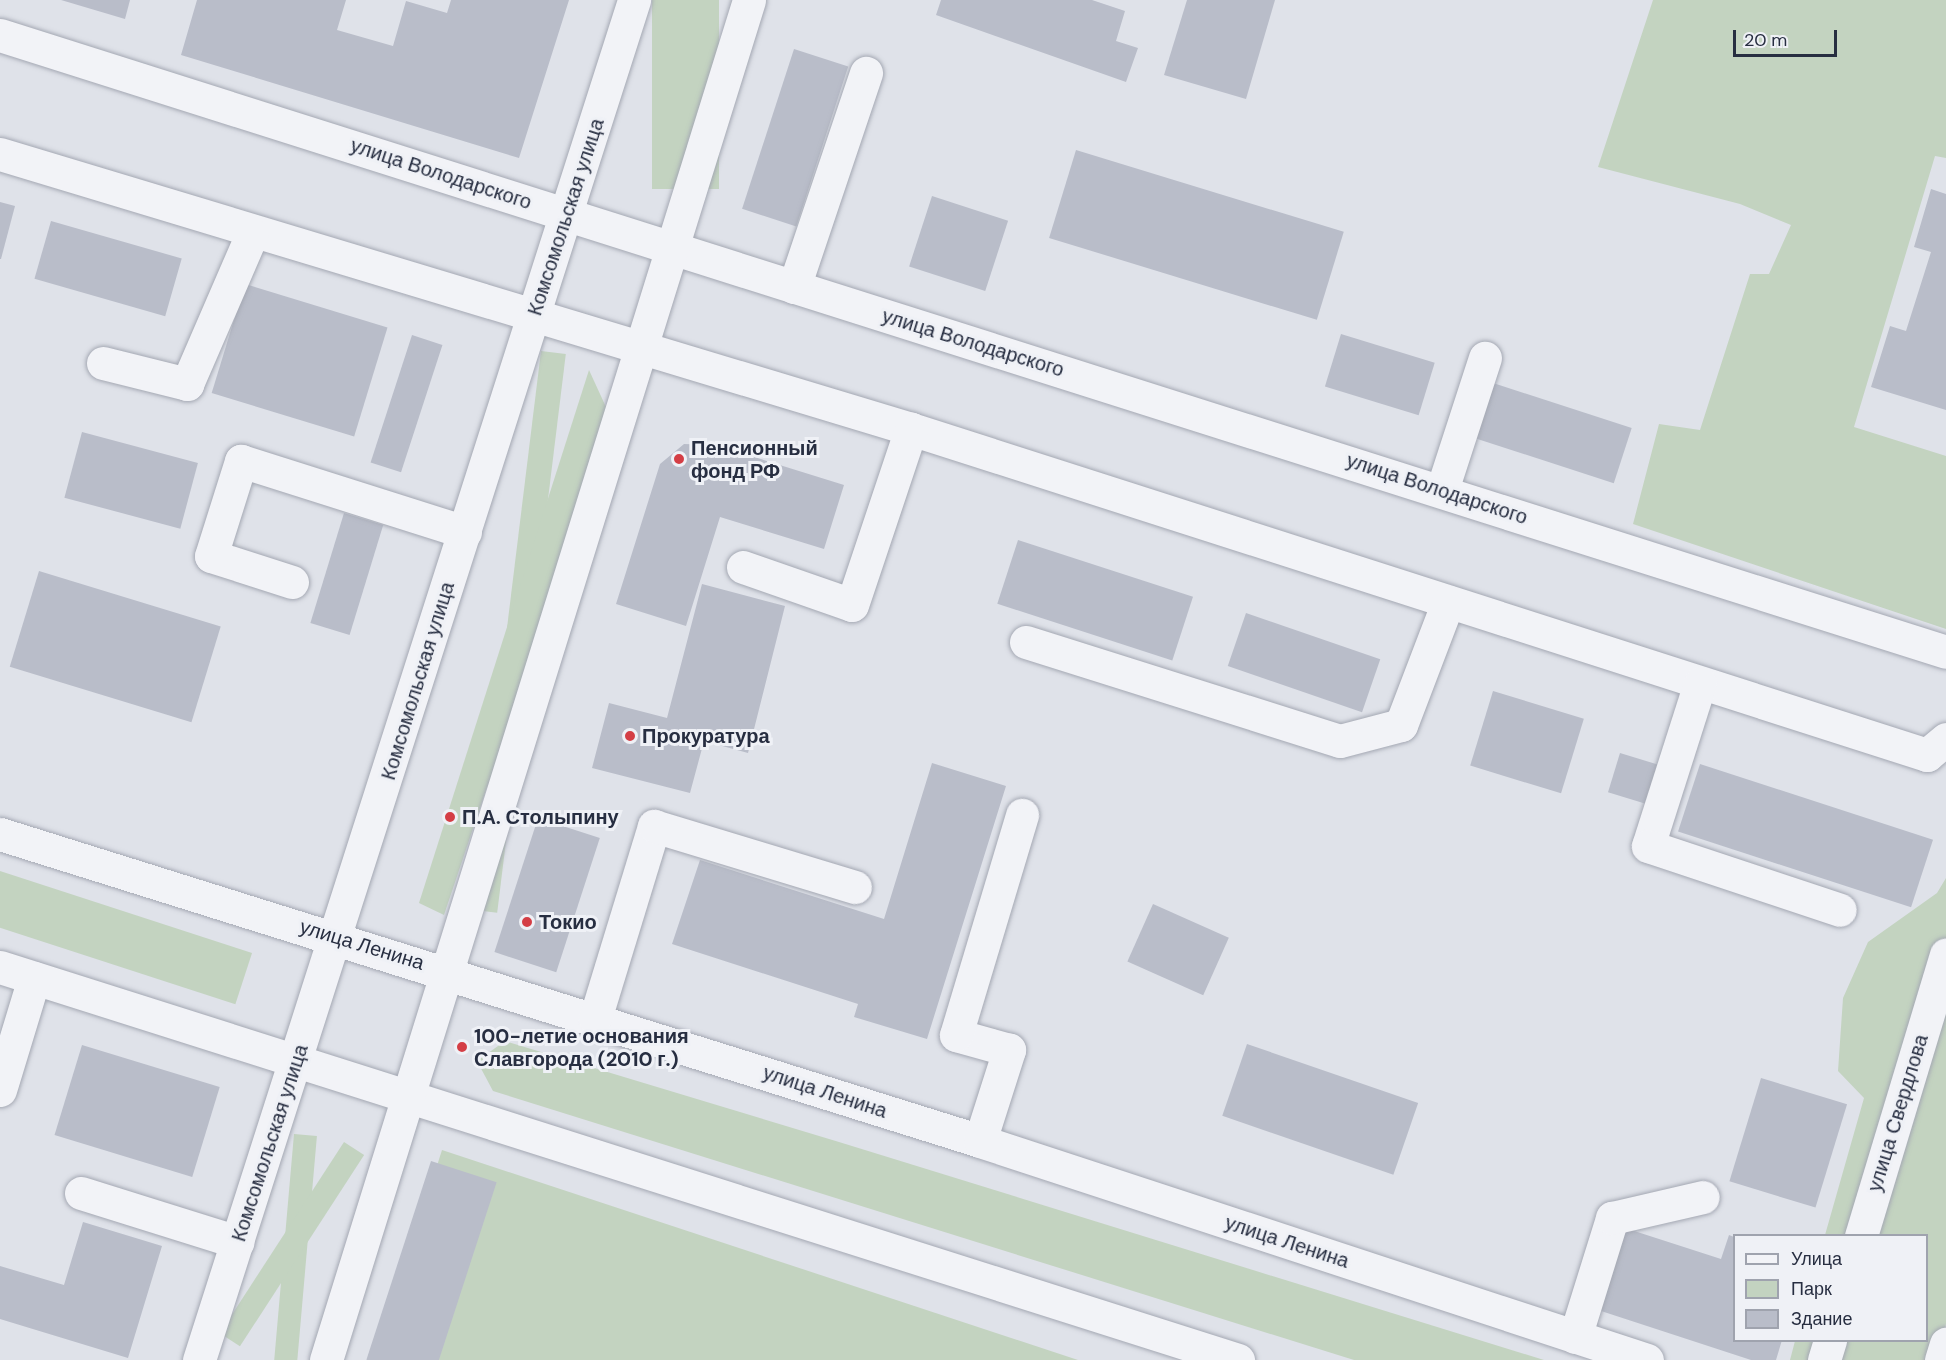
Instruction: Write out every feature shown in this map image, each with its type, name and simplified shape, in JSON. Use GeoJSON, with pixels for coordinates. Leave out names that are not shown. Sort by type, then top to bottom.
{"type":"FeatureCollection","features":[{"type":"Feature","properties":{"kind":"street","name":"Комсомольская улица"},"geometry":{"type":"LineString","coordinates":[[199,1360],[337,938],[634,0]]}},
{"type":"Feature","properties":{"kind":"street"},"geometry":{"type":"LineString","coordinates":[[326,1360],[749,0]]}},
{"type":"Feature","properties":{"kind":"street","name":"улица Володарского"},"geometry":{"type":"LineString","coordinates":[[0,35],[672,247],[794,288],[1442,490],[1946,652]]}},
{"type":"Feature","properties":{"kind":"street"},"geometry":{"type":"LineString","coordinates":[[794,288],[866,73]]}},
{"type":"Feature","properties":{"kind":"street"},"geometry":{"type":"LineString","coordinates":[[0,154],[252,234],[911,429],[1701,683],[1936,747]]}},
{"type":"Feature","properties":{"kind":"street"},"geometry":{"type":"LineString","coordinates":[[103,363],[187,384],[252,234]]}},
{"type":"Feature","properties":{"kind":"street"},"geometry":{"type":"LineString","coordinates":[[1442,490],[1485,358]]}},
{"type":"Feature","properties":{"kind":"street"},"geometry":{"type":"LineString","coordinates":[[743,567],[852,605],[911,429]]}},
{"type":"Feature","properties":{"kind":"street"},"geometry":{"type":"LineString","coordinates":[[292,582],[211,556],[241,461],[465,532]]}},
{"type":"Feature","properties":{"kind":"street"},"geometry":{"type":"LineString","coordinates":[[1026,642],[1340,741],[1401,725],[1448,602]]}},
{"type":"Feature","properties":{"kind":"street"},"geometry":{"type":"LineString","coordinates":[[1701,683],[1648,846],[1840,910]]}},
{"type":"Feature","properties":{"kind":"street"},"geometry":{"type":"LineString","coordinates":[[980,1141],[1009,1050],[956,1035],[1022,815]]}},
{"type":"Feature","properties":{"kind":"street"},"geometry":{"type":"LineString","coordinates":[[595,1019],[654,826],[855,887]]}},
{"type":"Feature","properties":{"kind":"street","name":"улица Ленина"},"geometry":{"type":"LineString","coordinates":[[0,834],[980,1141],[1647,1360]]}},
{"type":"Feature","properties":{"kind":"street","name":"улица Свердлова"},"geometry":{"type":"LineString","coordinates":[[1862,1234],[1946,955]]}},
{"type":"Feature","properties":{"kind":"street"},"geometry":{"type":"LineString","coordinates":[[0,967],[1238,1360]]}},
{"type":"Feature","properties":{"kind":"street"},"geometry":{"type":"LineString","coordinates":[[0,1090],[34,978]]}},
{"type":"Feature","properties":{"kind":"street"},"geometry":{"type":"LineString","coordinates":[[81,1193],[237,1242]]}},
{"type":"Feature","properties":{"kind":"street"},"geometry":{"type":"LineString","coordinates":[[1575,1337],[1611,1218],[1703,1197]]}},
{"type":"Feature","properties":{"kind":"street"},"geometry":{"type":"LineString","coordinates":[[1824,1360],[1830,1342]]}},
{"type":"Feature","properties":{"kind":"street"},"geometry":{"type":"LineString","coordinates":[[1941,1360],[1946,1344]]}},
{"type":"Feature","properties":{"kind":"green space"},"geometry":{"type":"Polygon","coordinates":[[[652,0],[719,0],[719,189],[652,189],[652,0]]]}},
{"type":"Feature","properties":{"kind":"green space"},"geometry":{"type":"Polygon","coordinates":[[[1653,0],[1946,0],[1946,158],[1935,156],[1854,427],[1946,456],[1946,629],[1633,524],[1659,424],[1700,430],[1750,274],[1769,274],[1791,225],[1740,204],[1598,167],[1653,0]]]}},
{"type":"Feature","properties":{"kind":"green space"},"geometry":{"type":"Polygon","coordinates":[[[541,351],[566,354],[497,913],[472,910],[541,351]]]}},
{"type":"Feature","properties":{"kind":"green space"},"geometry":{"type":"Polygon","coordinates":[[[589,370],[611,418],[444,915],[419,903],[589,370]]]}},
{"type":"Feature","properties":{"kind":"green space"},"geometry":{"type":"Polygon","coordinates":[[[0,871],[252,953],[235,1004],[0,928],[0,871]]]}},
{"type":"Feature","properties":{"kind":"green space"},"geometry":{"type":"Polygon","coordinates":[[[1946,878],[1946,1324],[1936,1360],[1790,1360],[1795,1342],[1928,1342],[1928,1234],[1825,1234],[1864,1098],[1838,1071],[1843,998],[1868,942],[1937,893],[1946,878]]]}},
{"type":"Feature","properties":{"kind":"green space"},"geometry":{"type":"Polygon","coordinates":[[[505,1041],[1544,1360],[1354,1360],[493,1091],[477,1061],[505,1041]]]}},
{"type":"Feature","properties":{"kind":"green space"},"geometry":{"type":"Polygon","coordinates":[[[294,1134],[317,1136],[297,1360],[274,1360],[294,1134]]]}},
{"type":"Feature","properties":{"kind":"green space"},"geometry":{"type":"Polygon","coordinates":[[[344,1142],[364,1155],[240,1346],[220,1333],[344,1142]]]}},
{"type":"Feature","properties":{"kind":"green space"},"geometry":{"type":"Polygon","coordinates":[[[442,1150],[1078,1360],[375,1360],[442,1150]]]}},
{"type":"Feature","properties":{"kind":"building"},"geometry":{"type":"Polygon","coordinates":[[[61,0],[130,0],[125,19],[61,0]]]}},
{"type":"Feature","properties":{"kind":"building"},"geometry":{"type":"Polygon","coordinates":[[[197,0],[346,0],[337,30],[393,46],[406,1],[447,13],[451,0],[569,0],[519,158],[181,55],[197,0]]]}},
{"type":"Feature","properties":{"kind":"building"},"geometry":{"type":"Polygon","coordinates":[[[941,0],[1092,0],[1125,11],[1116,41],[1138,48],[1126,82],[936,15],[941,0]]]}},
{"type":"Feature","properties":{"kind":"building"},"geometry":{"type":"Polygon","coordinates":[[[1187,0],[1275,0],[1246,99],[1164,75],[1187,0]]]}},
{"type":"Feature","properties":{"kind":"building"},"geometry":{"type":"Polygon","coordinates":[[[794,49],[848,67],[796,226],[742,209],[794,49]]]}},
{"type":"Feature","properties":{"kind":"building"},"geometry":{"type":"Polygon","coordinates":[[[1076,150],[1344,232],[1317,320],[1049,238],[1076,150]]]}},
{"type":"Feature","properties":{"kind":"building"},"geometry":{"type":"Polygon","coordinates":[[[1931,189],[1946,194],[1946,410],[1871,387],[1890,326],[1906,331],[1931,252],[1914,247],[1931,189]]]}},
{"type":"Feature","properties":{"kind":"building"},"geometry":{"type":"Polygon","coordinates":[[[932,196],[1008,221],[985,291],[909,266],[932,196]]]}},
{"type":"Feature","properties":{"kind":"building"},"geometry":{"type":"Polygon","coordinates":[[[0,202],[15,206],[1,259],[0,259],[0,202]]]}},
{"type":"Feature","properties":{"kind":"building"},"geometry":{"type":"Polygon","coordinates":[[[51,221],[182,258],[165,316],[34,279],[51,221]]]}},
{"type":"Feature","properties":{"kind":"building"},"geometry":{"type":"Polygon","coordinates":[[[245,284],[387,328],[354,437],[212,393],[245,284]]]}},
{"type":"Feature","properties":{"kind":"building"},"geometry":{"type":"Polygon","coordinates":[[[1341,334],[1435,363],[1419,415],[1325,387],[1341,334]]]}},
{"type":"Feature","properties":{"kind":"building"},"geometry":{"type":"Polygon","coordinates":[[[412,335],[442,345],[401,472],[371,462],[412,335]]]}},
{"type":"Feature","properties":{"kind":"building"},"geometry":{"type":"Polygon","coordinates":[[[1490,382],[1632,428],[1614,483],[1472,437],[1490,382]]]}},
{"type":"Feature","properties":{"kind":"building"},"geometry":{"type":"Polygon","coordinates":[[[82,432],[198,463],[180,529],[64,498],[82,432]]]}},
{"type":"Feature","properties":{"kind":"building"},"geometry":{"type":"Polygon","coordinates":[[[684,444],[716,445],[844,485],[824,549],[720,517],[686,626],[616,604],[660,464],[684,444]]]}},
{"type":"Feature","properties":{"kind":"building"},"geometry":{"type":"Polygon","coordinates":[[[344,513],[383,525],[350,635],[310,623],[344,513]]]}},
{"type":"Feature","properties":{"kind":"building"},"geometry":{"type":"Polygon","coordinates":[[[1018,540],[1193,597],[1172,661],[997,604],[1018,540]]]}},
{"type":"Feature","properties":{"kind":"building"},"geometry":{"type":"Polygon","coordinates":[[[39,571],[221,627],[191,722],[10,667],[39,571]]]}},
{"type":"Feature","properties":{"kind":"building"},"geometry":{"type":"Polygon","coordinates":[[[702,584],[785,606],[748,753],[704,741],[690,793],[592,768],[609,703],[667,718],[702,584]]]}},
{"type":"Feature","properties":{"kind":"building"},"geometry":{"type":"Polygon","coordinates":[[[1246,613],[1380,659],[1362,712],[1228,666],[1246,613]]]}},
{"type":"Feature","properties":{"kind":"building"},"geometry":{"type":"Polygon","coordinates":[[[1493,691],[1584,719],[1561,793],[1470,766],[1493,691]]]}},
{"type":"Feature","properties":{"kind":"building"},"geometry":{"type":"Polygon","coordinates":[[[1620,753],[1659,765],[1647,804],[1608,792],[1620,753]]]}},
{"type":"Feature","properties":{"kind":"building"},"geometry":{"type":"Polygon","coordinates":[[[932,763],[1006,786],[927,1039],[854,1017],[858,1004],[672,944],[700,860],[884,919],[932,763]]]}},
{"type":"Feature","properties":{"kind":"building"},"geometry":{"type":"Polygon","coordinates":[[[1700,764],[1933,840],[1911,907],[1678,832],[1700,764]]]}},
{"type":"Feature","properties":{"kind":"building"},"geometry":{"type":"Polygon","coordinates":[[[538,818],[600,838],[556,972],[494,952],[538,818]]]}},
{"type":"Feature","properties":{"kind":"building"},"geometry":{"type":"Polygon","coordinates":[[[1153,904],[1229,938],[1203,995],[1127,962],[1153,904]]]}},
{"type":"Feature","properties":{"kind":"building"},"geometry":{"type":"Polygon","coordinates":[[[1247,1044],[1418,1103],[1393,1175],[1222,1116],[1247,1044]]]}},
{"type":"Feature","properties":{"kind":"building"},"geometry":{"type":"Polygon","coordinates":[[[82,1045],[220,1087],[192,1177],[55,1135],[82,1045]]]}},
{"type":"Feature","properties":{"kind":"building"},"geometry":{"type":"Polygon","coordinates":[[[1761,1078],[1847,1104],[1815,1208],[1729,1181],[1761,1078]]]}},
{"type":"Feature","properties":{"kind":"building"},"geometry":{"type":"Polygon","coordinates":[[[431,1161],[497,1182],[439,1360],[366,1360],[431,1161]]]}},
{"type":"Feature","properties":{"kind":"building"},"geometry":{"type":"Polygon","coordinates":[[[83,1222],[162,1246],[128,1358],[0,1319],[0,1266],[64,1285],[83,1222]]]}},
{"type":"Feature","properties":{"kind":"building"},"geometry":{"type":"Polygon","coordinates":[[[1625,1228],[1721,1259],[1729,1235],[1733,1237],[1733,1342],[1781,1342],[1776,1360],[1751,1360],[1598,1310],[1625,1228]]]}},
{"type":"Feature","properties":{"kind":"place","name":"Пенсионный фонд РФ"},"geometry":{"type":"Point","coordinates":[679,459]}},
{"type":"Feature","properties":{"kind":"place","name":"Прокуратура"},"geometry":{"type":"Point","coordinates":[630,736]}},
{"type":"Feature","properties":{"kind":"place","name":"П.А. Столыпину"},"geometry":{"type":"Point","coordinates":[450,817]}},
{"type":"Feature","properties":{"kind":"place","name":"Токио"},"geometry":{"type":"Point","coordinates":[527,922]}},
{"type":"Feature","properties":{"kind":"place","name":"100-летие основания Славгорода (2010 г.)"},"geometry":{"type":"Point","coordinates":[462,1047]}}]}
